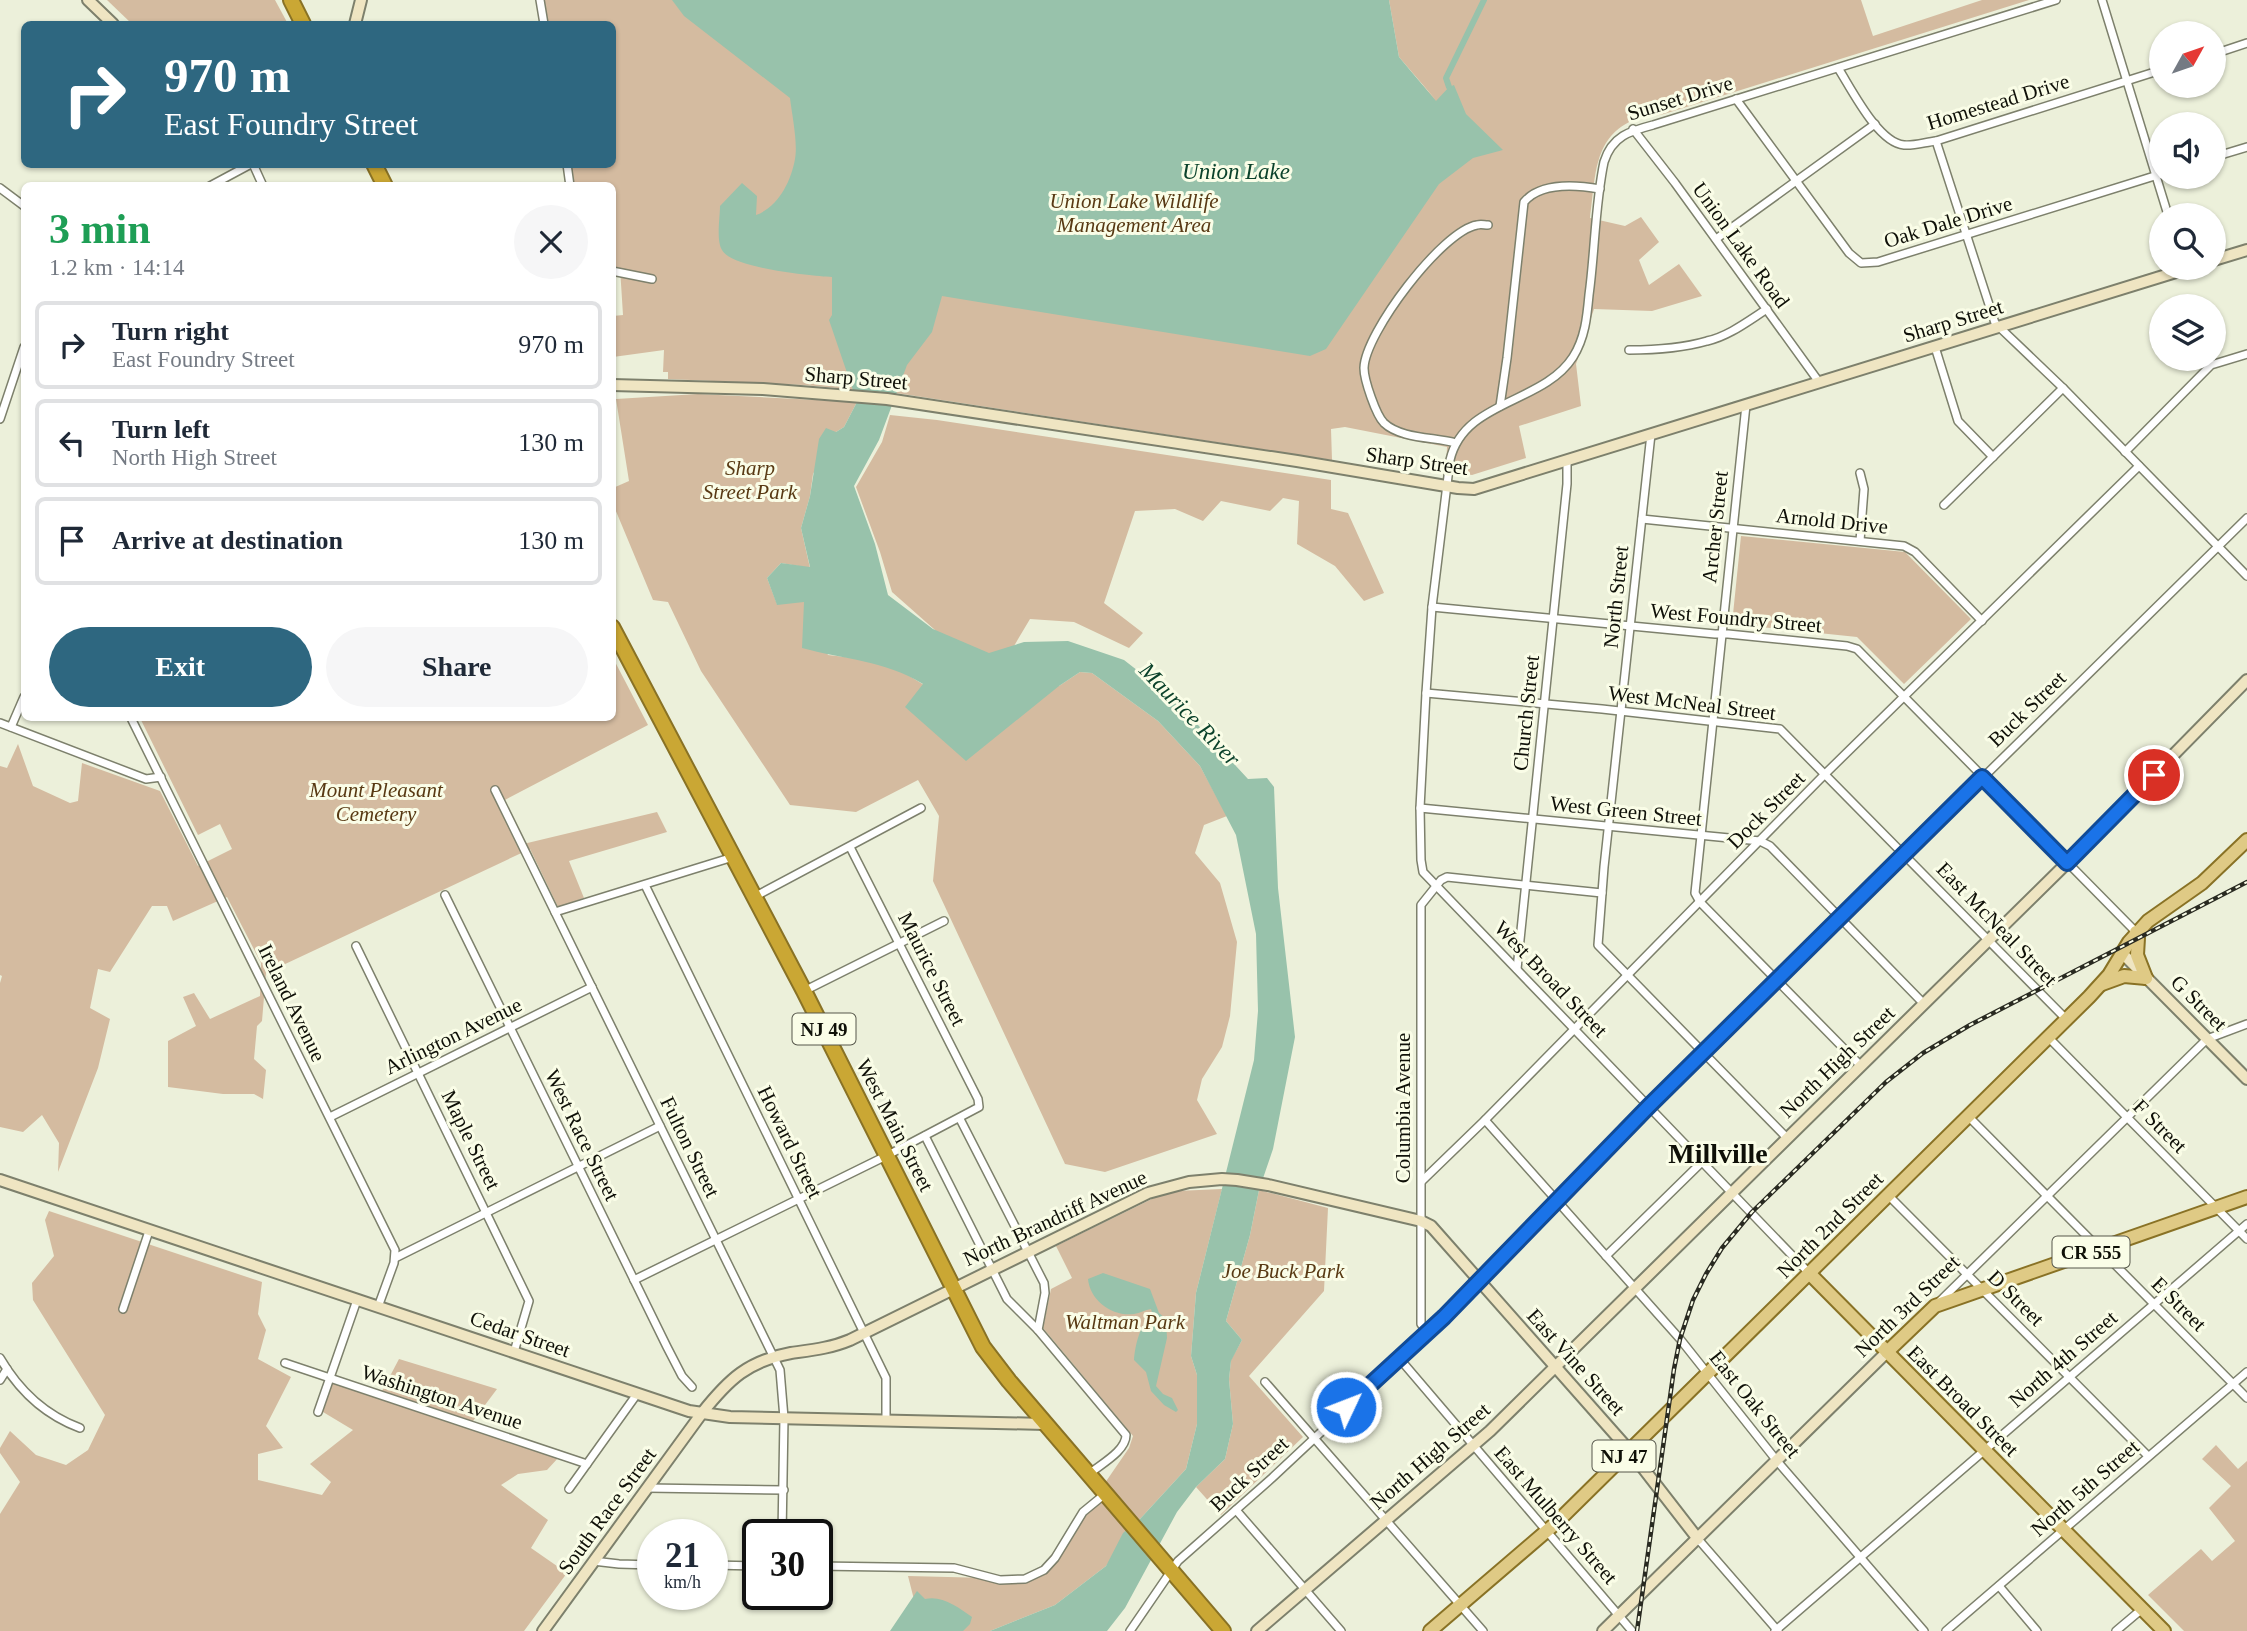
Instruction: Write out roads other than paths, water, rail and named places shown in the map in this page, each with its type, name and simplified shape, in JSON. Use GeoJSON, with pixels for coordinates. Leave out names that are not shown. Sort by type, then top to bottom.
{"type":"FeatureCollection","features":[{"type":"Feature","properties":{"kind":"highway"},"geometry":{"type":"LineString","coordinates":[[291,0],[302,21]]}},
{"type":"Feature","properties":{"kind":"highway","name":"West Main Street"},"geometry":{"type":"LineString","coordinates":[[616,634],[804,991],[988,1356],[1167,1565]]}},
{"type":"Feature","properties":{"kind":"highway","name":"NJ 49"},"geometry":{"type":"LineString","coordinates":[[1167,1565],[1223,1631]]}},
{"type":"Feature","properties":{"kind":"main road","name":"North 2nd Street"},"geometry":{"type":"LineString","coordinates":[[1430,1631],[1547,1531],[2101,985],[2136,932],[2162,909],[2208,878],[2247,840]]}},
{"type":"Feature","properties":{"kind":"main road"},"geometry":{"type":"LineString","coordinates":[[2101,985],[2124,976],[2146,978],[2137,955],[2136,932]]}},
{"type":"Feature","properties":{"kind":"main road","name":"CR 555"},"geometry":{"type":"LineString","coordinates":[[1935,1306],[2247,1197]]}},
{"type":"Feature","properties":{"kind":"main road","name":"East Broad Street"},"geometry":{"type":"LineString","coordinates":[[1810,1273],[2164,1631]]}},
{"type":"Feature","properties":{"kind":"main road","name":"North 3rd Street"},"geometry":{"type":"LineString","coordinates":[[1887,1352],[1935,1306]]}},
{"type":"Feature","properties":{"kind":"street"},"geometry":{"type":"LineString","coordinates":[[88,0],[110,21]]}},
{"type":"Feature","properties":{"kind":"street"},"geometry":{"type":"LineString","coordinates":[[356,21],[362,0]]}},
{"type":"Feature","properties":{"kind":"street"},"geometry":{"type":"LineString","coordinates":[[540,0],[544,21]]}},
{"type":"Feature","properties":{"kind":"street","name":"Sunset Drive"},"geometry":{"type":"LineString","coordinates":[[1456,443],[1468,427],[1500,406],[1552,380],[1568,363],[1579,344],[1587,323],[1606,154],[1615,141],[1633,129],[2056,0]]}},
{"type":"Feature","properties":{"kind":"street"},"geometry":{"type":"LineString","coordinates":[[2102,0],[2149,145]]}},
{"type":"Feature","properties":{"kind":"street"},"geometry":{"type":"LineString","coordinates":[[2226,50],[2247,43]]}},
{"type":"Feature","properties":{"kind":"street","name":"Homestead Drive"},"geometry":{"type":"LineString","coordinates":[[1838,68],[1875,124],[1887,137],[1899,144],[1911,145],[1936,141],[2149,74]]}},
{"type":"Feature","properties":{"kind":"street","name":"Oak Dale Drive"},"geometry":{"type":"LineString","coordinates":[[1736,99],[1836,237],[1861,263],[1878,262],[2149,177]]}},
{"type":"Feature","properties":{"kind":"street"},"geometry":{"type":"LineString","coordinates":[[1716,239],[1875,124]]}},
{"type":"Feature","properties":{"kind":"street","name":"Union Lake Road"},"geometry":{"type":"LineString","coordinates":[[1633,129],[1819,382]]}},
{"type":"Feature","properties":{"kind":"street"},"geometry":{"type":"LineString","coordinates":[[1936,141],[1992,318],[2247,576]]}},
{"type":"Feature","properties":{"kind":"street"},"geometry":{"type":"LineString","coordinates":[[2226,153],[2247,146]]}},
{"type":"Feature","properties":{"kind":"street"},"geometry":{"type":"LineString","coordinates":[[218,182],[244,168]]}},
{"type":"Feature","properties":{"kind":"street"},"geometry":{"type":"LineString","coordinates":[[1500,406],[1524,202],[1534,194],[1559,187],[1600,189]]}},
{"type":"Feature","properties":{"kind":"street"},"geometry":{"type":"LineString","coordinates":[[0,188],[21,204]]}},
{"type":"Feature","properties":{"kind":"street"},"geometry":{"type":"LineString","coordinates":[[1420,808],[1432,607],[1450,460],[1456,443],[1404,432],[1384,422],[1373,399],[1364,369],[1376,333],[1413,278],[1434,254],[1476,225],[1488,225]]}},
{"type":"Feature","properties":{"kind":"street"},"geometry":{"type":"LineString","coordinates":[[2226,256],[2247,250]]}},
{"type":"Feature","properties":{"kind":"street"},"geometry":{"type":"LineString","coordinates":[[616,272],[652,279]]}},
{"type":"Feature","properties":{"kind":"street","name":"Sharp Street"},"geometry":{"type":"LineString","coordinates":[[616,385],[763,389],[887,399],[1474,489],[2149,279]]}},
{"type":"Feature","properties":{"kind":"street"},"geometry":{"type":"LineString","coordinates":[[1629,350],[1708,341],[1730,332],[1767,309]]}},
{"type":"Feature","properties":{"kind":"street"},"geometry":{"type":"LineString","coordinates":[[1935,346],[1958,421],[1993,457]]}},
{"type":"Feature","properties":{"kind":"street"},"geometry":{"type":"LineString","coordinates":[[2124,452],[2211,365],[2247,354]]}},
{"type":"Feature","properties":{"kind":"street"},"geometry":{"type":"LineString","coordinates":[[0,419],[21,356]]}},
{"type":"Feature","properties":{"kind":"street"},"geometry":{"type":"LineString","coordinates":[[1944,505],[2063,388]]}},
{"type":"Feature","properties":{"kind":"street","name":"Archer Street"},"geometry":{"type":"LineString","coordinates":[[1700,902],[1694,889],[1746,405]]}},
{"type":"Feature","properties":{"kind":"street","name":"North Street"},"geometry":{"type":"LineString","coordinates":[[1628,976],[1601,949],[1598,931],[1651,434]]}},
{"type":"Feature","properties":{"kind":"street","name":"Church Street"},"geometry":{"type":"LineString","coordinates":[[1517,969],[1554,619],[1567,461]]}},
{"type":"Feature","properties":{"kind":"street","name":"Dock Street"},"geometry":{"type":"LineString","coordinates":[[1422,1181],[1628,976],[1825,774],[2139,466]]}},
{"type":"Feature","properties":{"kind":"street"},"geometry":{"type":"LineString","coordinates":[[1860,472],[1864,489],[1860,541]]}},
{"type":"Feature","properties":{"kind":"street","name":"Buck Street"},"geometry":{"type":"LineString","coordinates":[[1130,1631],[1167,1565],[1182,1557],[1236,1510],[1427,1332],[1649,1106],[2247,518]]}},
{"type":"Feature","properties":{"kind":"street","name":"Arnold Drive"},"geometry":{"type":"LineString","coordinates":[[1642,519],[1910,548],[1982,621]]}},
{"type":"Feature","properties":{"kind":"street","name":"West Foundry Street"},"geometry":{"type":"LineString","coordinates":[[1432,607],[1851,647],[1860,651],[2136,932]]}},
{"type":"Feature","properties":{"kind":"street","name":"North High Street"},"geometry":{"type":"LineString","coordinates":[[1257,1631],[1474,1446],[2067,863],[2247,680]]}},
{"type":"Feature","properties":{"kind":"street","name":"West McNeal Street"},"geometry":{"type":"LineString","coordinates":[[1426,693],[1780,729],[1904,854]]}},
{"type":"Feature","properties":{"kind":"street"},"geometry":{"type":"LineString","coordinates":[[11,727],[21,703]]}},
{"type":"Feature","properties":{"kind":"street","name":"Ireland Avenue"},"geometry":{"type":"LineString","coordinates":[[133,721],[330,1117],[392,1244],[395,1258]]}},
{"type":"Feature","properties":{"kind":"street"},"geometry":{"type":"LineString","coordinates":[[0,723],[146,779],[161,777]]}},
{"type":"Feature","properties":{"kind":"street","name":"Fulton Street"},"geometry":{"type":"LineString","coordinates":[[495,790],[782,1376],[783,1519]]}},
{"type":"Feature","properties":{"kind":"street"},"geometry":{"type":"LineString","coordinates":[[754,897],[920,808]]}},
{"type":"Feature","properties":{"kind":"street","name":"West Green Street"},"geometry":{"type":"LineString","coordinates":[[1420,808],[1760,841]]}},
{"type":"Feature","properties":{"kind":"street","name":"West Broad Street"},"geometry":{"type":"LineString","coordinates":[[1420,808],[1421,860],[1427,877],[1649,1106]]}},
{"type":"Feature","properties":{"kind":"street"},"geometry":{"type":"LineString","coordinates":[[1760,841],[1770,846],[1924,1004]]}},
{"type":"Feature","properties":{"kind":"street","name":"Maurice Street"},"geometry":{"type":"LineString","coordinates":[[850,847],[978,1099],[979,1107],[960,1119]]}},
{"type":"Feature","properties":{"kind":"street","name":"East McNeal Street"},"geometry":{"type":"LineString","coordinates":[[1904,854],[2066,1019]]}},
{"type":"Feature","properties":{"kind":"street"},"geometry":{"type":"LineString","coordinates":[[555,912],[733,856]]}},
{"type":"Feature","properties":{"kind":"street"},"geometry":{"type":"LineString","coordinates":[[1436,887],[1443,878],[1449,877],[1602,893]]}},
{"type":"Feature","properties":{"kind":"street","name":"Howard Street"},"geometry":{"type":"LineString","coordinates":[[645,885],[886,1378],[886,1420]]}},
{"type":"Feature","properties":{"kind":"street","name":"Columbia Avenue"},"geometry":{"type":"LineString","coordinates":[[1427,1332],[1421,1324],[1420,907],[1436,887]]}},
{"type":"Feature","properties":{"kind":"street","name":"West Race Street"},"geometry":{"type":"LineString","coordinates":[[445,895],[682,1376],[692,1387]]}},
{"type":"Feature","properties":{"kind":"street"},"geometry":{"type":"LineString","coordinates":[[1700,902],[1861,1066]]}},
{"type":"Feature","properties":{"kind":"street"},"geometry":{"type":"LineString","coordinates":[[804,991],[944,921]]}},
{"type":"Feature","properties":{"kind":"street","name":"Maple Street"},"geometry":{"type":"LineString","coordinates":[[356,946],[529,1301],[514,1352]]}},
{"type":"Feature","properties":{"kind":"street","name":"G Street"},"geometry":{"type":"LineString","coordinates":[[2123,954],[2247,1079]]}},
{"type":"Feature","properties":{"kind":"street"},"geometry":{"type":"LineString","coordinates":[[1628,976],[1787,1138]]}},
{"type":"Feature","properties":{"kind":"street","name":"Arlington Avenue"},"geometry":{"type":"LineString","coordinates":[[330,1117],[592,987]]}},
{"type":"Feature","properties":{"kind":"street","name":"North 3rd Street"},"geometry":{"type":"LineString","coordinates":[[1935,1306],[2207,1038],[2247,1024]]}},
{"type":"Feature","properties":{"kind":"street","name":"F Street"},"geometry":{"type":"LineString","coordinates":[[2048,1037],[2247,1239]]}},
{"type":"Feature","properties":{"kind":"street","name":"East Broad Street"},"geometry":{"type":"LineString","coordinates":[[1649,1106],[1810,1273]]}},
{"type":"Feature","properties":{"kind":"street","name":"E Street"},"geometry":{"type":"LineString","coordinates":[[1968,1116],[2247,1398]]}},
{"type":"Feature","properties":{"kind":"street"},"geometry":{"type":"LineString","coordinates":[[634,1280],[960,1119],[1045,1288],[1038,1330]]}},
{"type":"Feature","properties":{"kind":"street","name":"East Oak Street"},"geometry":{"type":"LineString","coordinates":[[1485,1120],[1709,1373],[1777,1461],[1924,1631]]}},
{"type":"Feature","properties":{"kind":"street"},"geometry":{"type":"LineString","coordinates":[[378,1307],[395,1258],[660,1126]]}},
{"type":"Feature","properties":{"kind":"street"},"geometry":{"type":"LineString","coordinates":[[925,1136],[1007,1299],[1038,1330],[1126,1435],[1120,1448],[1089,1474]]}},
{"type":"Feature","properties":{"kind":"street"},"geometry":{"type":"LineString","coordinates":[[1606,1256],[1703,1161]]}},
{"type":"Feature","properties":{"kind":"street","name":"North Brandriff Avenue"},"geometry":{"type":"LineString","coordinates":[[863,1333],[1148,1193],[1189,1182],[1222,1179],[1268,1185],[1421,1221]]}},
{"type":"Feature","properties":{"kind":"street","name":"Cedar Street"},"geometry":{"type":"LineString","coordinates":[[0,1180],[637,1394],[702,1413],[784,1418],[1045,1424]]}},
{"type":"Feature","properties":{"kind":"street","name":"D Street"},"geometry":{"type":"LineString","coordinates":[[1888,1195],[2148,1456]]}},
{"type":"Feature","properties":{"kind":"street","name":"East Vine Street"},"geometry":{"type":"LineString","coordinates":[[1421,1221],[1431,1226],[1629,1450],[1698,1539],[1776,1630]]}},
{"type":"Feature","properties":{"kind":"street","name":"North 4th Street"},"geometry":{"type":"LineString","coordinates":[[1776,1630],[2247,1224]]}},
{"type":"Feature","properties":{"kind":"street"},"geometry":{"type":"LineString","coordinates":[[124,1308],[149,1231]]}},
{"type":"Feature","properties":{"kind":"street"},"geometry":{"type":"LineString","coordinates":[[318,1412],[357,1300]]}},
{"type":"Feature","properties":{"kind":"street","name":"South Race Street"},"geometry":{"type":"LineString","coordinates":[[543,1631],[720,1390],[740,1372],[758,1362],[828,1348],[863,1333]]}},
{"type":"Feature","properties":{"kind":"street","name":"North 3rd Street"},"geometry":{"type":"LineString","coordinates":[[1603,1631],[1887,1352]]}},
{"type":"Feature","properties":{"kind":"street"},"geometry":{"type":"LineString","coordinates":[[0,1358],[24,1391],[49,1413],[80,1428]]}},
{"type":"Feature","properties":{"kind":"street","name":"East Mulberry Street"},"geometry":{"type":"LineString","coordinates":[[1399,1358],[1632,1631]]}},
{"type":"Feature","properties":{"kind":"street","name":"Washington Avenue"},"geometry":{"type":"LineString","coordinates":[[285,1363],[587,1464]]}},
{"type":"Feature","properties":{"kind":"street"},"geometry":{"type":"LineString","coordinates":[[0,1380],[7,1369]]}},
{"type":"Feature","properties":{"kind":"street","name":"North 5th Street"},"geometry":{"type":"LineString","coordinates":[[1946,1631],[2247,1372]]}},
{"type":"Feature","properties":{"kind":"street"},"geometry":{"type":"LineString","coordinates":[[1265,1382],[1483,1631]]}},
{"type":"Feature","properties":{"kind":"street"},"geometry":{"type":"LineString","coordinates":[[569,1489],[637,1394]]}},
{"type":"Feature","properties":{"kind":"street"},"geometry":{"type":"LineString","coordinates":[[647,1488],[784,1490]]}},
{"type":"Feature","properties":{"kind":"street"},"geometry":{"type":"LineString","coordinates":[[833,1566],[954,1567],[1000,1580],[1025,1579],[1044,1570],[1055,1558],[1083,1512],[1105,1494]]}},
{"type":"Feature","properties":{"kind":"street"},"geometry":{"type":"LineString","coordinates":[[1236,1510],[1340,1631]]}},
{"type":"Feature","properties":{"kind":"street"},"geometry":{"type":"LineString","coordinates":[[593,1561],[637,1564]]}},
{"type":"Feature","properties":{"kind":"street"},"geometry":{"type":"LineString","coordinates":[[1999,1586],[2037,1631]]}},
{"type":"Feature","properties":{"kind":"street"},"geometry":{"type":"LineString","coordinates":[[2116,1631],[2142,1609]]}},
{"type":"Feature","properties":{"kind":"water","name":"Union Lake"},"geometry":{"type":"Polygon","coordinates":[[[672,0],[1389,0],[1399,57],[1436,101],[1454,85],[1466,114],[1503,150],[1473,158],[1439,184],[1326,349],[1310,356],[942,296],[932,332],[907,365],[879,440],[854,486],[875,544],[888,595],[933,629],[989,653],[1024,642],[1068,641],[1124,660],[1174,699],[1248,779],[1267,778],[1274,787],[1278,888],[1295,1037],[1273,1149],[1259,1190],[1250,1235],[1226,1321],[1242,1340],[1231,1361],[1229,1379],[1233,1424],[1225,1459],[1196,1487],[1177,1512],[1125,1608],[1107,1631],[990,1631],[1055,1605],[1106,1566],[1123,1533],[1140,1519],[1186,1469],[1197,1424],[1197,1375],[1191,1356],[1196,1293],[1254,1060],[1258,1011],[1256,934],[1236,835],[1200,766],[1158,721],[1092,673],[1080,672],[1059,686],[966,761],[905,707],[923,684],[879,665],[802,648],[804,602],[777,605],[767,578],[781,563],[810,567],[801,528],[810,496],[819,439],[826,428],[836,432],[844,427],[857,402],[829,320],[832,315],[832,277],[755,266],[740,262],[722,250],[719,235],[720,206],[742,183],[757,196],[756,215],[771,206],[787,185],[796,152],[790,98],[684,16],[672,0]]]}},
{"type":"Feature","properties":{"kind":"water"},"geometry":{"type":"Polygon","coordinates":[[[1103,1273],[1150,1289],[1159,1313],[1166,1319],[1167,1338],[1156,1386],[1163,1394],[1172,1398],[1178,1410],[1176,1412],[1164,1405],[1151,1391],[1146,1372],[1134,1360],[1142,1329],[1153,1316],[1151,1309],[1126,1314],[1104,1306],[1093,1294],[1088,1279],[1103,1273]]]}},
{"type":"Feature","properties":{"kind":"water"},"geometry":{"type":"Polygon","coordinates":[[[917,1591],[925,1599],[944,1600],[955,1606],[972,1617],[970,1624],[963,1631],[890,1631],[917,1591]]]}},
{"type":"Feature","properties":{"kind":"waterway"},"geometry":{"type":"LineString","coordinates":[[1449,87],[1446,78],[1484,0]]}},
{"type":"Feature","properties":{"kind":"railway"},"geometry":{"type":"LineString","coordinates":[[1637,1631],[1680,1339],[1693,1300],[1722,1248],[1752,1212],[1886,1082],[1923,1053],[1970,1025],[2247,882]]}},
{"type":"Feature","properties":{"kind":"district","name":"Millville"},"geometry":{"type":"Point","coordinates":[1718,1153]}},
{"type":"Feature","properties":{"kind":"park label","name":"Union Lake Wildlife Management Area"},"geometry":{"type":"Point","coordinates":[1134,213]}},
{"type":"Feature","properties":{"kind":"park label","name":"Sharp Street Park"},"geometry":{"type":"Point","coordinates":[750,480]}},
{"type":"Feature","properties":{"kind":"park label","name":"Mount Pleasant Cemetery"},"geometry":{"type":"Point","coordinates":[376,802]}},
{"type":"Feature","properties":{"kind":"park label","name":"Joe Buck Park"},"geometry":{"type":"Point","coordinates":[1283,1271]}},
{"type":"Feature","properties":{"kind":"park label","name":"Waltman Park"},"geometry":{"type":"Point","coordinates":[1125,1322]}},
{"type":"Feature","properties":{"kind":"water label","name":"Maurice River"},"geometry":{"type":"Point","coordinates":[1190,714]}}]}
